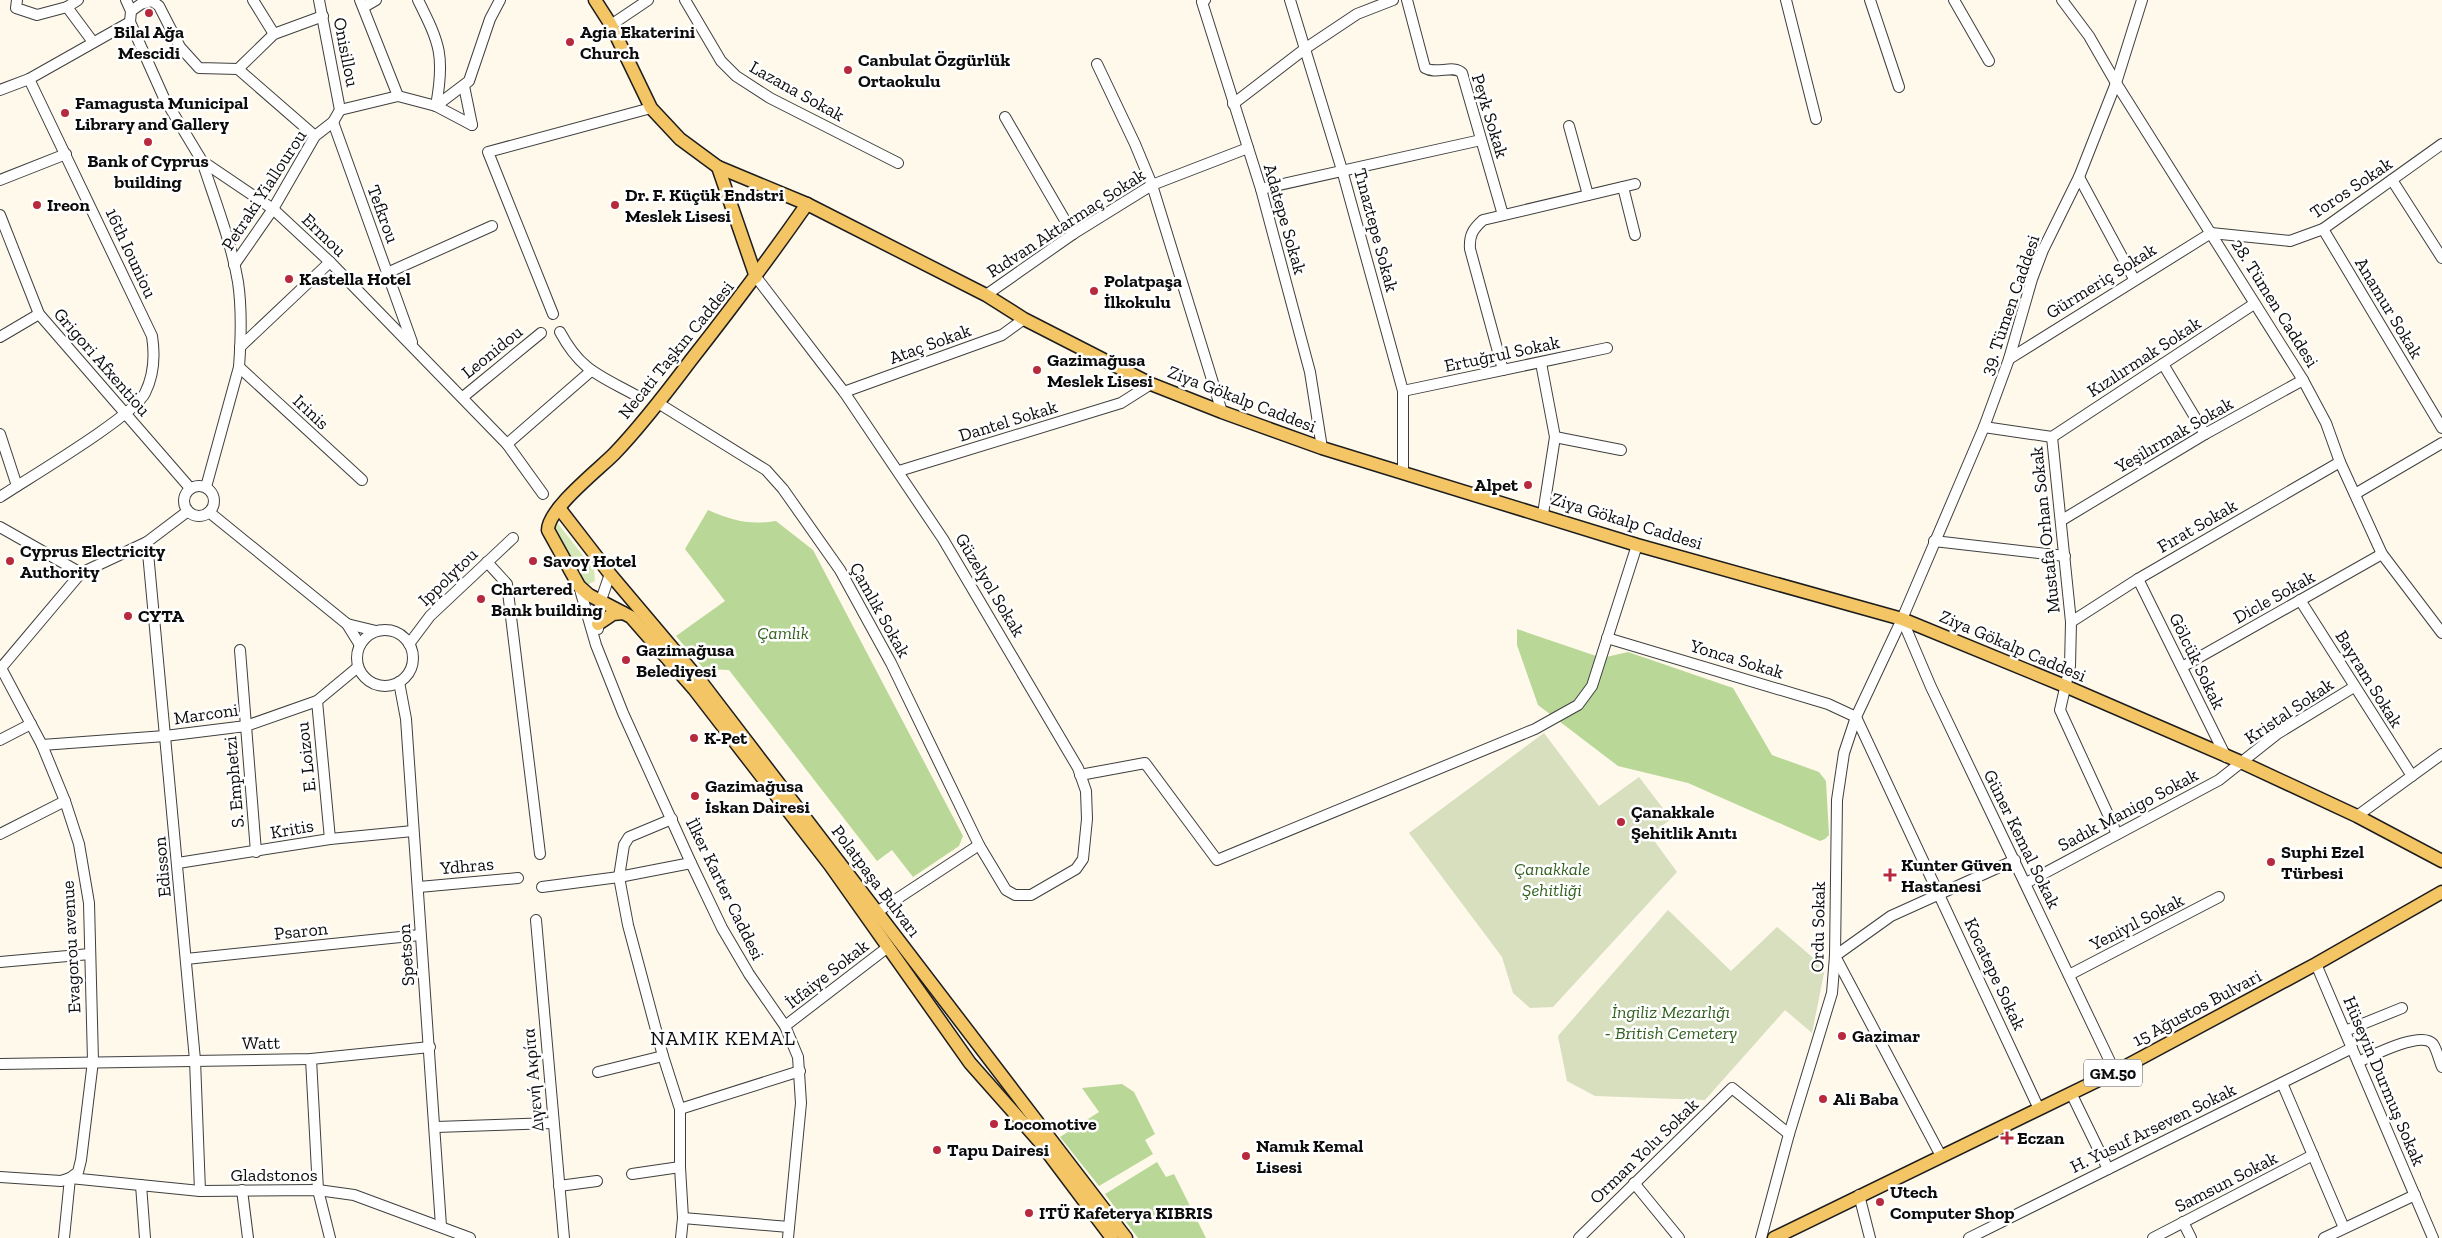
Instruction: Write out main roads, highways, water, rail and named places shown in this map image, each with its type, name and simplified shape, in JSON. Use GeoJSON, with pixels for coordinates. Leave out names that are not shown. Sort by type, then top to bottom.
{"type":"FeatureCollection","features":[{"type":"Feature","properties":{"kind":"main road","name":"Ziya Gökalp Caddesi"},"geometry":{"type":"LineString","coordinates":[[595,0],[611,25],[651,108],[680,139],[718,167],[807,204],[986,295],[1024,319],[1151,384],[1322,448],[1543,514],[1637,545],[1902,619],[2065,686],[2243,763],[2357,816],[2442,861]]}},
{"type":"Feature","properties":{"kind":"main road"},"geometry":{"type":"LineString","coordinates":[[718,167],[756,277]]}},
{"type":"Feature","properties":{"kind":"main road","name":"Necati Taşkın Caddesi"},"geometry":{"type":"LineString","coordinates":[[559,508],[615,453],[658,403],[756,277],[807,204]]}},
{"type":"Feature","properties":{"kind":"main road","name":"Polatpaşa Bulvarı"},"geometry":{"type":"LineString","coordinates":[[1112,1238],[1043,1138],[877,912],[702,683],[610,574],[559,508],[550,518],[548,530],[580,586],[590,594],[631,617],[694,689],[830,865],[970,1063],[1043,1138],[1126,1238]]}},
{"type":"Feature","properties":{"kind":"main road"},"geometry":{"type":"LineString","coordinates":[[598,624],[613,614],[623,613]]}},
{"type":"Feature","properties":{"kind":"main road","name":"15 Ağustos Bulvari"},"geometry":{"type":"LineString","coordinates":[[1775,1238],[1859,1195],[2115,1072],[2316,964],[2442,892]]}},
{"type":"Feature","properties":{"kind":"place","name":"Bilal Ağa Mescidi"},"geometry":{"type":"Point","coordinates":[149,13]}},
{"type":"Feature","properties":{"kind":"place","name":"Agia Ekaterini Church"},"geometry":{"type":"Point","coordinates":[570,42]}},
{"type":"Feature","properties":{"kind":"place","name":"Canbulat Özgürlük Ortaokulu"},"geometry":{"type":"Point","coordinates":[848,70]}},
{"type":"Feature","properties":{"kind":"place","name":"Famagusta Municipal Library and Gallery"},"geometry":{"type":"Point","coordinates":[65,113]}},
{"type":"Feature","properties":{"kind":"place","name":"Bank of Cyprus building"},"geometry":{"type":"Point","coordinates":[148,142]}},
{"type":"Feature","properties":{"kind":"place","name":"Ireon"},"geometry":{"type":"Point","coordinates":[37,205]}},
{"type":"Feature","properties":{"kind":"place","name":"Dr. F. Küçük Endstri Meslek Lisesi"},"geometry":{"type":"Point","coordinates":[615,205]}},
{"type":"Feature","properties":{"kind":"place","name":"Kastella Hotel"},"geometry":{"type":"Point","coordinates":[289,279]}},
{"type":"Feature","properties":{"kind":"place","name":"Polatpaşa İlkokulu"},"geometry":{"type":"Point","coordinates":[1094,291]}},
{"type":"Feature","properties":{"kind":"place","name":"Gazimağusa Meslek Lisesi"},"geometry":{"type":"Point","coordinates":[1037,370]}},
{"type":"Feature","properties":{"kind":"place","name":"Alpet"},"geometry":{"type":"Point","coordinates":[1528,485]}},
{"type":"Feature","properties":{"kind":"place","name":"Cyprus Electricity Authority"},"geometry":{"type":"Point","coordinates":[10,561]}},
{"type":"Feature","properties":{"kind":"place","name":"Savoy Hotel"},"geometry":{"type":"Point","coordinates":[533,561]}},
{"type":"Feature","properties":{"kind":"place","name":"Chartered Bank building"},"geometry":{"type":"Point","coordinates":[481,599]}},
{"type":"Feature","properties":{"kind":"place","name":"CYTA"},"geometry":{"type":"Point","coordinates":[128,616]}},
{"type":"Feature","properties":{"kind":"place","name":"Gazimağusa Belediyesi"},"geometry":{"type":"Point","coordinates":[626,660]}},
{"type":"Feature","properties":{"kind":"place","name":"K-Pet"},"geometry":{"type":"Point","coordinates":[694,738]}},
{"type":"Feature","properties":{"kind":"place","name":"Gazimağusa İskan Dairesi"},"geometry":{"type":"Point","coordinates":[695,796]}},
{"type":"Feature","properties":{"kind":"place","name":"Çanakkale Şehitlik Anıtı"},"geometry":{"type":"Point","coordinates":[1621,822]}},
{"type":"Feature","properties":{"kind":"place","name":"Suphi Ezel Türbesi"},"geometry":{"type":"Point","coordinates":[2271,862]}},
{"type":"Feature","properties":{"kind":"place","name":"Kunter Güven Hastanesi"},"geometry":{"type":"Point","coordinates":[1890,875]}},
{"type":"Feature","properties":{"kind":"place","name":"Gazimar"},"geometry":{"type":"Point","coordinates":[1842,1036]}},
{"type":"Feature","properties":{"kind":"place","name":"Ali Baba"},"geometry":{"type":"Point","coordinates":[1823,1099]}},
{"type":"Feature","properties":{"kind":"place","name":"Locomotive"},"geometry":{"type":"Point","coordinates":[994,1124]}},
{"type":"Feature","properties":{"kind":"place","name":"Eczan"},"geometry":{"type":"Point","coordinates":[2007,1138]}},
{"type":"Feature","properties":{"kind":"place","name":"Tapu Dairesi"},"geometry":{"type":"Point","coordinates":[937,1150]}},
{"type":"Feature","properties":{"kind":"place","name":"Namık Kemal Lisesi"},"geometry":{"type":"Point","coordinates":[1246,1156]}},
{"type":"Feature","properties":{"kind":"place","name":"Utech Computer Shop"},"geometry":{"type":"Point","coordinates":[1880,1202]}},
{"type":"Feature","properties":{"kind":"place","name":"ITÜ Kafeterya KIBRIS"},"geometry":{"type":"Point","coordinates":[1029,1213]}},
{"type":"Feature","properties":{"kind":"district","name":"NAMIK KEMAL"},"geometry":{"type":"Point","coordinates":[723,1038]}},
{"type":"Feature","properties":{"kind":"park label","name":"Çamlık"},"geometry":{"type":"Point","coordinates":[783,633]}},
{"type":"Feature","properties":{"kind":"park label","name":"Çanakkale Şehitliği"},"geometry":{"type":"Point","coordinates":[1552,880]}},
{"type":"Feature","properties":{"kind":"park label","name":"İngiliz Mezarlığı - British Cemetery"},"geometry":{"type":"Point","coordinates":[1671,1022]}}]}
